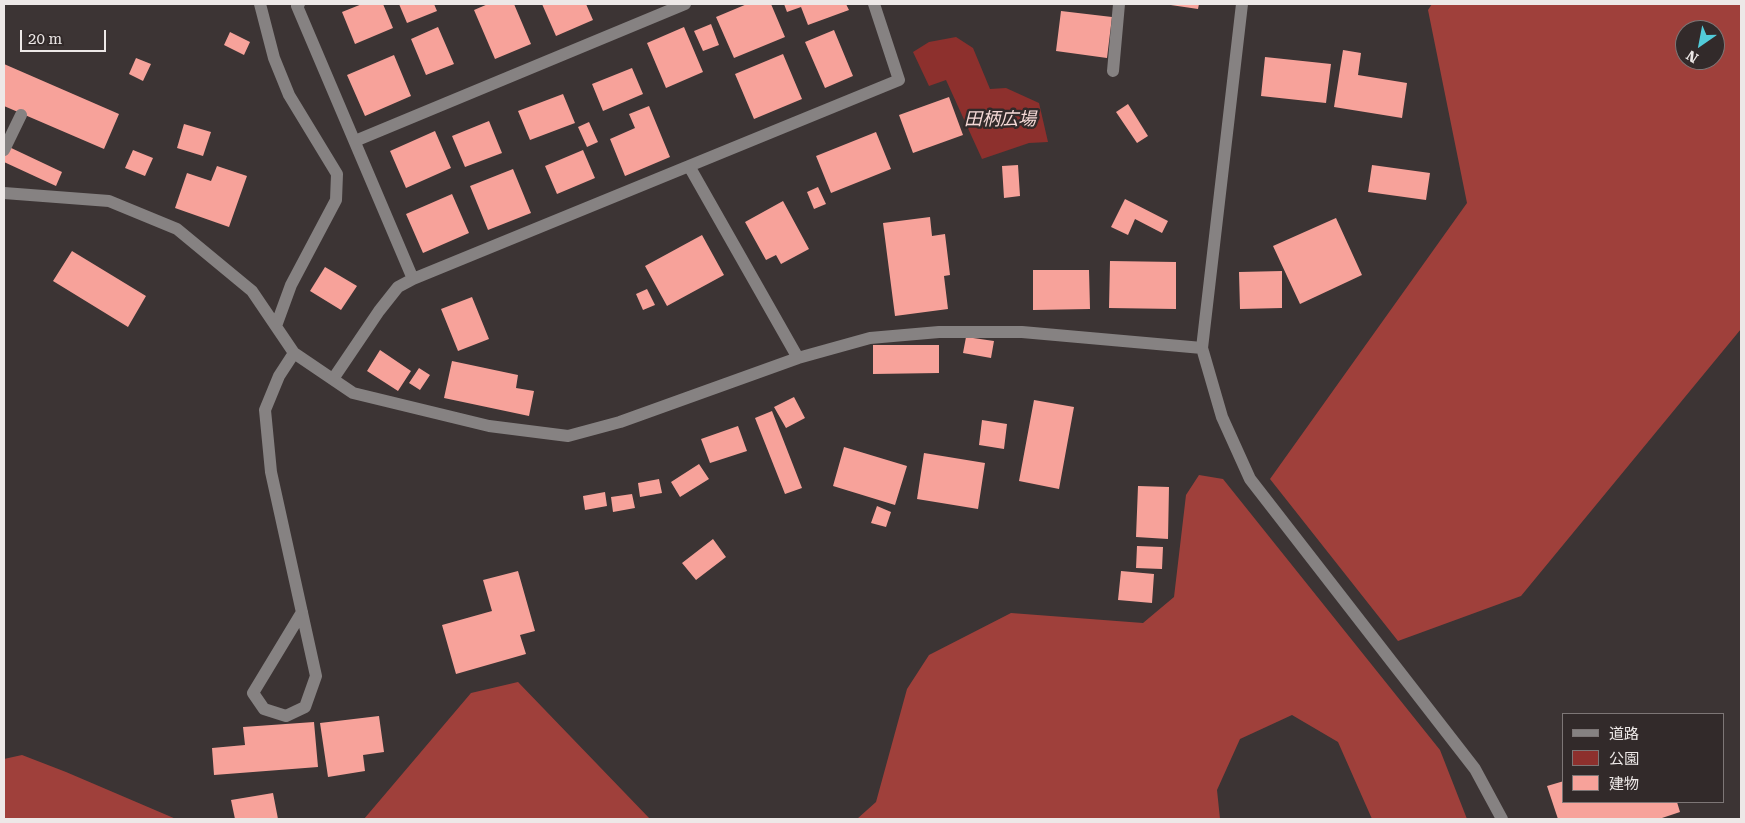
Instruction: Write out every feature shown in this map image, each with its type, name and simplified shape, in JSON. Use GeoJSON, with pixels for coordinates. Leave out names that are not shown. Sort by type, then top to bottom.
{"type":"FeatureCollection","features":[{"type":"Feature","properties":{"kind":"street"},"geometry":{"type":"LineString","coordinates":[[260,4],[274,58],[289,94],[325,151],[337,174],[336,200],[290,285],[276,326]]}},
{"type":"Feature","properties":{"kind":"street"},"geometry":{"type":"LineString","coordinates":[[299,4],[297,6],[413,280]]}},
{"type":"Feature","properties":{"kind":"street"},"geometry":{"type":"LineString","coordinates":[[355,141],[685,4]]}},
{"type":"Feature","properties":{"kind":"street"},"geometry":{"type":"LineString","coordinates":[[333,379],[379,311],[398,287],[899,80],[874,4]]}},
{"type":"Feature","properties":{"kind":"street"},"geometry":{"type":"LineString","coordinates":[[1113,70],[1119,4]]}},
{"type":"Feature","properties":{"kind":"street"},"geometry":{"type":"LineString","coordinates":[[1242,4],[1202,348],[1222,417],[1250,479],[1475,769],[1502,819]]}},
{"type":"Feature","properties":{"kind":"street"},"geometry":{"type":"LineString","coordinates":[[4,150],[20,115]]}},
{"type":"Feature","properties":{"kind":"street"},"geometry":{"type":"LineString","coordinates":[[689,166],[798,358]]}},
{"type":"Feature","properties":{"kind":"street"},"geometry":{"type":"LineString","coordinates":[[4,193],[109,201],[176,229],[252,291],[294,353],[352,393],[480,424],[568,436],[620,422],[798,358],[870,338],[938,332],[1022,332],[1202,348]]}},
{"type":"Feature","properties":{"kind":"street"},"geometry":{"type":"LineString","coordinates":[[294,353],[279,376],[265,410],[271,472],[302,612],[316,676],[305,707],[286,716],[264,709],[253,693],[302,612]]}},
{"type":"Feature","properties":{"kind":"green space","name":"田柄広場"},"geometry":{"type":"Polygon","coordinates":[[[956,37],[973,48],[990,89],[1006,88],[1039,103],[1048,142],[1029,143],[982,159],[946,80],[929,86],[913,52],[929,42],[956,37]]]}},
{"type":"Feature","properties":{"kind":"shaded area"},"geometry":{"type":"Polygon","coordinates":[[[1432,4],[1741,4],[1741,329],[1521,596],[1398,641],[1270,479],[1467,203],[1428,10],[1432,4]]]}},
{"type":"Feature","properties":{"kind":"shaded area"},"geometry":{"type":"Polygon","coordinates":[[[1199,475],[1223,479],[1440,750],[1467,819],[1372,819],[1338,742],[1292,715],[1240,739],[1217,790],[1220,819],[857,819],[876,802],[907,689],[929,655],[1011,613],[1143,623],[1174,597],[1186,495],[1199,475]]]}},
{"type":"Feature","properties":{"kind":"shaded area"},"geometry":{"type":"Polygon","coordinates":[[[518,682],[650,819],[364,819],[471,693],[518,682]]]}},
{"type":"Feature","properties":{"kind":"shaded area"},"geometry":{"type":"Polygon","coordinates":[[[22,755],[176,819],[4,819],[4,759],[22,755]]]}},
{"type":"Feature","properties":{"kind":"building"},"geometry":{"type":"Polygon","coordinates":[[[362,4],[383,4],[393,28],[355,44],[342,12],[362,4]]]}},
{"type":"Feature","properties":{"kind":"building"},"geometry":{"type":"Polygon","coordinates":[[[399,4],[434,4],[437,11],[407,23],[399,4]]]}},
{"type":"Feature","properties":{"kind":"building"},"geometry":{"type":"Polygon","coordinates":[[[488,4],[514,4],[531,44],[495,59],[474,10],[488,4]]]}},
{"type":"Feature","properties":{"kind":"building"},"geometry":{"type":"Polygon","coordinates":[[[542,4],[586,4],[593,20],[556,36],[542,4]]]}},
{"type":"Feature","properties":{"kind":"building"},"geometry":{"type":"Polygon","coordinates":[[[747,4],[771,4],[785,37],[734,58],[716,17],[747,4]]]}},
{"type":"Feature","properties":{"kind":"building"},"geometry":{"type":"Polygon","coordinates":[[[784,4],[846,4],[849,10],[808,25],[801,7],[787,12],[784,4]]]}},
{"type":"Feature","properties":{"kind":"building"},"geometry":{"type":"Polygon","coordinates":[[[1164,4],[1199,4],[1198,9],[1164,4]]]}},
{"type":"Feature","properties":{"kind":"building"},"geometry":{"type":"Polygon","coordinates":[[[1061,11],[1112,17],[1107,58],[1056,51],[1061,11]]]}},
{"type":"Feature","properties":{"kind":"building"},"geometry":{"type":"Polygon","coordinates":[[[711,24],[719,45],[703,51],[694,31],[711,24]]]}},
{"type":"Feature","properties":{"kind":"building"},"geometry":{"type":"Polygon","coordinates":[[[438,27],[454,64],[426,75],[411,39],[438,27]]]}},
{"type":"Feature","properties":{"kind":"building"},"geometry":{"type":"Polygon","coordinates":[[[684,27],[703,72],[666,88],[647,43],[684,27]]]}},
{"type":"Feature","properties":{"kind":"building"},"geometry":{"type":"Polygon","coordinates":[[[834,30],[853,76],[825,88],[805,42],[834,30]]]}},
{"type":"Feature","properties":{"kind":"building"},"geometry":{"type":"Polygon","coordinates":[[[230,32],[250,42],[244,55],[224,45],[230,32]]]}},
{"type":"Feature","properties":{"kind":"building"},"geometry":{"type":"Polygon","coordinates":[[[1343,50],[1361,53],[1358,75],[1407,83],[1402,118],[1334,107],[1343,50]]]}},
{"type":"Feature","properties":{"kind":"building"},"geometry":{"type":"Polygon","coordinates":[[[783,54],[802,99],[754,119],[735,74],[783,54]]]}},
{"type":"Feature","properties":{"kind":"building"},"geometry":{"type":"Polygon","coordinates":[[[394,55],[411,96],[365,116],[347,75],[394,55]]]}},
{"type":"Feature","properties":{"kind":"building"},"geometry":{"type":"Polygon","coordinates":[[[1265,57],[1331,64],[1326,103],[1261,96],[1265,57]]]}},
{"type":"Feature","properties":{"kind":"building"},"geometry":{"type":"Polygon","coordinates":[[[136,58],[151,64],[143,81],[129,74],[136,58]]]}},
{"type":"Feature","properties":{"kind":"building"},"geometry":{"type":"Polygon","coordinates":[[[4,64],[119,114],[104,149],[4,106],[4,64]]]}},
{"type":"Feature","properties":{"kind":"building"},"geometry":{"type":"Polygon","coordinates":[[[632,68],[643,94],[603,111],[592,84],[632,68]]]}},
{"type":"Feature","properties":{"kind":"building"},"geometry":{"type":"Polygon","coordinates":[[[563,94],[575,123],[530,140],[518,111],[563,94]]]}},
{"type":"Feature","properties":{"kind":"building"},"geometry":{"type":"Polygon","coordinates":[[[949,97],[963,135],[913,153],[899,115],[949,97]]]}},
{"type":"Feature","properties":{"kind":"building"},"geometry":{"type":"Polygon","coordinates":[[[1128,104],[1148,136],[1137,143],[1116,112],[1128,104]]]}},
{"type":"Feature","properties":{"kind":"building"},"geometry":{"type":"Polygon","coordinates":[[[649,106],[670,157],[625,176],[610,139],[635,128],[629,114],[649,106]]]}},
{"type":"Feature","properties":{"kind":"building"},"geometry":{"type":"Polygon","coordinates":[[[489,121],[502,153],[465,167],[452,136],[489,121]]]}},
{"type":"Feature","properties":{"kind":"building"},"geometry":{"type":"Polygon","coordinates":[[[589,122],[598,142],[587,147],[578,127],[589,122]]]}},
{"type":"Feature","properties":{"kind":"building"},"geometry":{"type":"Polygon","coordinates":[[[184,124],[211,132],[203,156],[177,148],[184,124]]]}},
{"type":"Feature","properties":{"kind":"building"},"geometry":{"type":"Polygon","coordinates":[[[435,131],[451,168],[406,188],[390,151],[435,131]]]}},
{"type":"Feature","properties":{"kind":"building"},"geometry":{"type":"Polygon","coordinates":[[[876,132],[891,169],[831,193],[816,156],[876,132]]]}},
{"type":"Feature","properties":{"kind":"building"},"geometry":{"type":"Polygon","coordinates":[[[7,146],[62,172],[56,186],[4,162],[4,152],[7,146]]]}},
{"type":"Feature","properties":{"kind":"building"},"geometry":{"type":"Polygon","coordinates":[[[133,150],[153,158],[145,176],[125,168],[133,150]]]}},
{"type":"Feature","properties":{"kind":"building"},"geometry":{"type":"Polygon","coordinates":[[[583,150],[595,178],[557,194],[545,166],[583,150]]]}},
{"type":"Feature","properties":{"kind":"building"},"geometry":{"type":"Polygon","coordinates":[[[1018,165],[1020,196],[1004,198],[1002,166],[1018,165]]]}},
{"type":"Feature","properties":{"kind":"building"},"geometry":{"type":"Polygon","coordinates":[[[1372,165],[1430,173],[1426,200],[1368,192],[1372,165]]]}},
{"type":"Feature","properties":{"kind":"building"},"geometry":{"type":"Polygon","coordinates":[[[217,166],[247,176],[229,227],[175,208],[187,173],[211,181],[217,166]]]}},
{"type":"Feature","properties":{"kind":"building"},"geometry":{"type":"Polygon","coordinates":[[[513,169],[531,213],[488,230],[470,186],[513,169]]]}},
{"type":"Feature","properties":{"kind":"building"},"geometry":{"type":"Polygon","coordinates":[[[818,187],[826,204],[814,209],[807,192],[818,187]]]}},
{"type":"Feature","properties":{"kind":"building"},"geometry":{"type":"Polygon","coordinates":[[[452,194],[469,233],[423,253],[406,214],[452,194]]]}},
{"type":"Feature","properties":{"kind":"building"},"geometry":{"type":"Polygon","coordinates":[[[1125,199],[1168,221],[1162,233],[1135,219],[1128,235],[1111,227],[1125,199]]]}},
{"type":"Feature","properties":{"kind":"building"},"geometry":{"type":"Polygon","coordinates":[[[783,201],[809,249],[781,264],[776,255],[766,260],[745,222],[783,201]]]}},
{"type":"Feature","properties":{"kind":"building"},"geometry":{"type":"Polygon","coordinates":[[[930,217],[932,236],[945,234],[950,275],[944,276],[948,309],[895,316],[883,223],[930,217]]]}},
{"type":"Feature","properties":{"kind":"building"},"geometry":{"type":"Polygon","coordinates":[[[1336,218],[1362,275],[1300,304],[1273,246],[1336,218]]]}},
{"type":"Feature","properties":{"kind":"building"},"geometry":{"type":"Polygon","coordinates":[[[702,235],[724,275],[667,306],[645,266],[702,235]]]}},
{"type":"Feature","properties":{"kind":"building"},"geometry":{"type":"Polygon","coordinates":[[[72,251],[146,296],[128,327],[53,281],[72,251]]]}},
{"type":"Feature","properties":{"kind":"building"},"geometry":{"type":"Polygon","coordinates":[[[1110,261],[1176,262],[1176,309],[1109,308],[1110,261]]]}},
{"type":"Feature","properties":{"kind":"building"},"geometry":{"type":"Polygon","coordinates":[[[325,267],[357,286],[341,310],[310,291],[325,267]]]}},
{"type":"Feature","properties":{"kind":"building"},"geometry":{"type":"Polygon","coordinates":[[[1033,270],[1089,270],[1090,309],[1033,310],[1033,270]]]}},
{"type":"Feature","properties":{"kind":"building"},"geometry":{"type":"Polygon","coordinates":[[[1282,271],[1282,308],[1240,309],[1239,272],[1282,271]]]}},
{"type":"Feature","properties":{"kind":"building"},"geometry":{"type":"Polygon","coordinates":[[[647,289],[655,305],[643,310],[636,294],[647,289]]]}},
{"type":"Feature","properties":{"kind":"building"},"geometry":{"type":"Polygon","coordinates":[[[472,297],[489,339],[458,351],[441,309],[472,297]]]}},
{"type":"Feature","properties":{"kind":"building"},"geometry":{"type":"Polygon","coordinates":[[[966,337],[994,341],[991,358],[963,353],[966,337]]]}},
{"type":"Feature","properties":{"kind":"building"},"geometry":{"type":"Polygon","coordinates":[[[873,345],[939,345],[939,373],[873,374],[873,345]]]}},
{"type":"Feature","properties":{"kind":"building"},"geometry":{"type":"Polygon","coordinates":[[[380,350],[411,371],[398,391],[367,371],[380,350]]]}},
{"type":"Feature","properties":{"kind":"building"},"geometry":{"type":"Polygon","coordinates":[[[452,361],[518,375],[516,388],[534,391],[529,416],[444,398],[452,361]]]}},
{"type":"Feature","properties":{"kind":"building"},"geometry":{"type":"Polygon","coordinates":[[[419,368],[430,375],[420,390],[409,383],[419,368]]]}},
{"type":"Feature","properties":{"kind":"building"},"geometry":{"type":"Polygon","coordinates":[[[794,397],[805,418],[786,428],[774,407],[794,397]]]}},
{"type":"Feature","properties":{"kind":"building"},"geometry":{"type":"Polygon","coordinates":[[[1034,400],[1074,407],[1059,489],[1019,481],[1034,400]]]}},
{"type":"Feature","properties":{"kind":"building"},"geometry":{"type":"Polygon","coordinates":[[[772,411],[802,488],[785,494],[755,418],[772,411]]]}},
{"type":"Feature","properties":{"kind":"building"},"geometry":{"type":"Polygon","coordinates":[[[982,420],[1007,424],[1004,449],[979,445],[982,420]]]}},
{"type":"Feature","properties":{"kind":"building"},"geometry":{"type":"Polygon","coordinates":[[[738,426],[747,451],[710,463],[701,439],[738,426]]]}},
{"type":"Feature","properties":{"kind":"building"},"geometry":{"type":"Polygon","coordinates":[[[844,447],[907,466],[895,505],[833,486],[844,447]]]}},
{"type":"Feature","properties":{"kind":"building"},"geometry":{"type":"Polygon","coordinates":[[[924,453],[985,463],[978,509],[917,499],[924,453]]]}},
{"type":"Feature","properties":{"kind":"building"},"geometry":{"type":"Polygon","coordinates":[[[699,464],[709,479],[680,497],[671,482],[699,464]]]}},
{"type":"Feature","properties":{"kind":"building"},"geometry":{"type":"Polygon","coordinates":[[[659,479],[662,493],[640,497],[638,483],[659,479]]]}},
{"type":"Feature","properties":{"kind":"building"},"geometry":{"type":"Polygon","coordinates":[[[1138,486],[1169,487],[1168,539],[1136,537],[1138,486]]]}},
{"type":"Feature","properties":{"kind":"building"},"geometry":{"type":"Polygon","coordinates":[[[605,492],[607,506],[585,510],[583,496],[605,492]]]}},
{"type":"Feature","properties":{"kind":"building"},"geometry":{"type":"Polygon","coordinates":[[[632,494],[635,508],[613,512],[611,497],[632,494]]]}},
{"type":"Feature","properties":{"kind":"building"},"geometry":{"type":"Polygon","coordinates":[[[877,506],[891,512],[886,527],[871,523],[877,506]]]}},
{"type":"Feature","properties":{"kind":"building"},"geometry":{"type":"Polygon","coordinates":[[[713,539],[726,557],[696,580],[682,563],[713,539]]]}},
{"type":"Feature","properties":{"kind":"building"},"geometry":{"type":"Polygon","coordinates":[[[1137,546],[1163,547],[1162,569],[1136,568],[1137,546]]]}},
{"type":"Feature","properties":{"kind":"building"},"geometry":{"type":"Polygon","coordinates":[[[518,571],[535,631],[520,635],[526,654],[456,674],[442,625],[492,611],[483,580],[518,571]]]}},
{"type":"Feature","properties":{"kind":"building"},"geometry":{"type":"Polygon","coordinates":[[[1121,571],[1154,574],[1152,603],[1118,600],[1121,571]]]}},
{"type":"Feature","properties":{"kind":"building"},"geometry":{"type":"Polygon","coordinates":[[[379,716],[384,752],[363,755],[365,771],[328,777],[320,723],[379,716]]]}},
{"type":"Feature","properties":{"kind":"building"},"geometry":{"type":"Polygon","coordinates":[[[314,722],[318,767],[214,775],[212,748],[245,745],[243,727],[314,722]]]}},
{"type":"Feature","properties":{"kind":"building"},"geometry":{"type":"Polygon","coordinates":[[[1562,782],[1562,803],[1677,803],[1680,812],[1659,819],[1558,819],[1547,786],[1562,782]]]}},
{"type":"Feature","properties":{"kind":"building"},"geometry":{"type":"Polygon","coordinates":[[[273,793],[278,819],[235,819],[231,800],[273,793]]]}}]}
